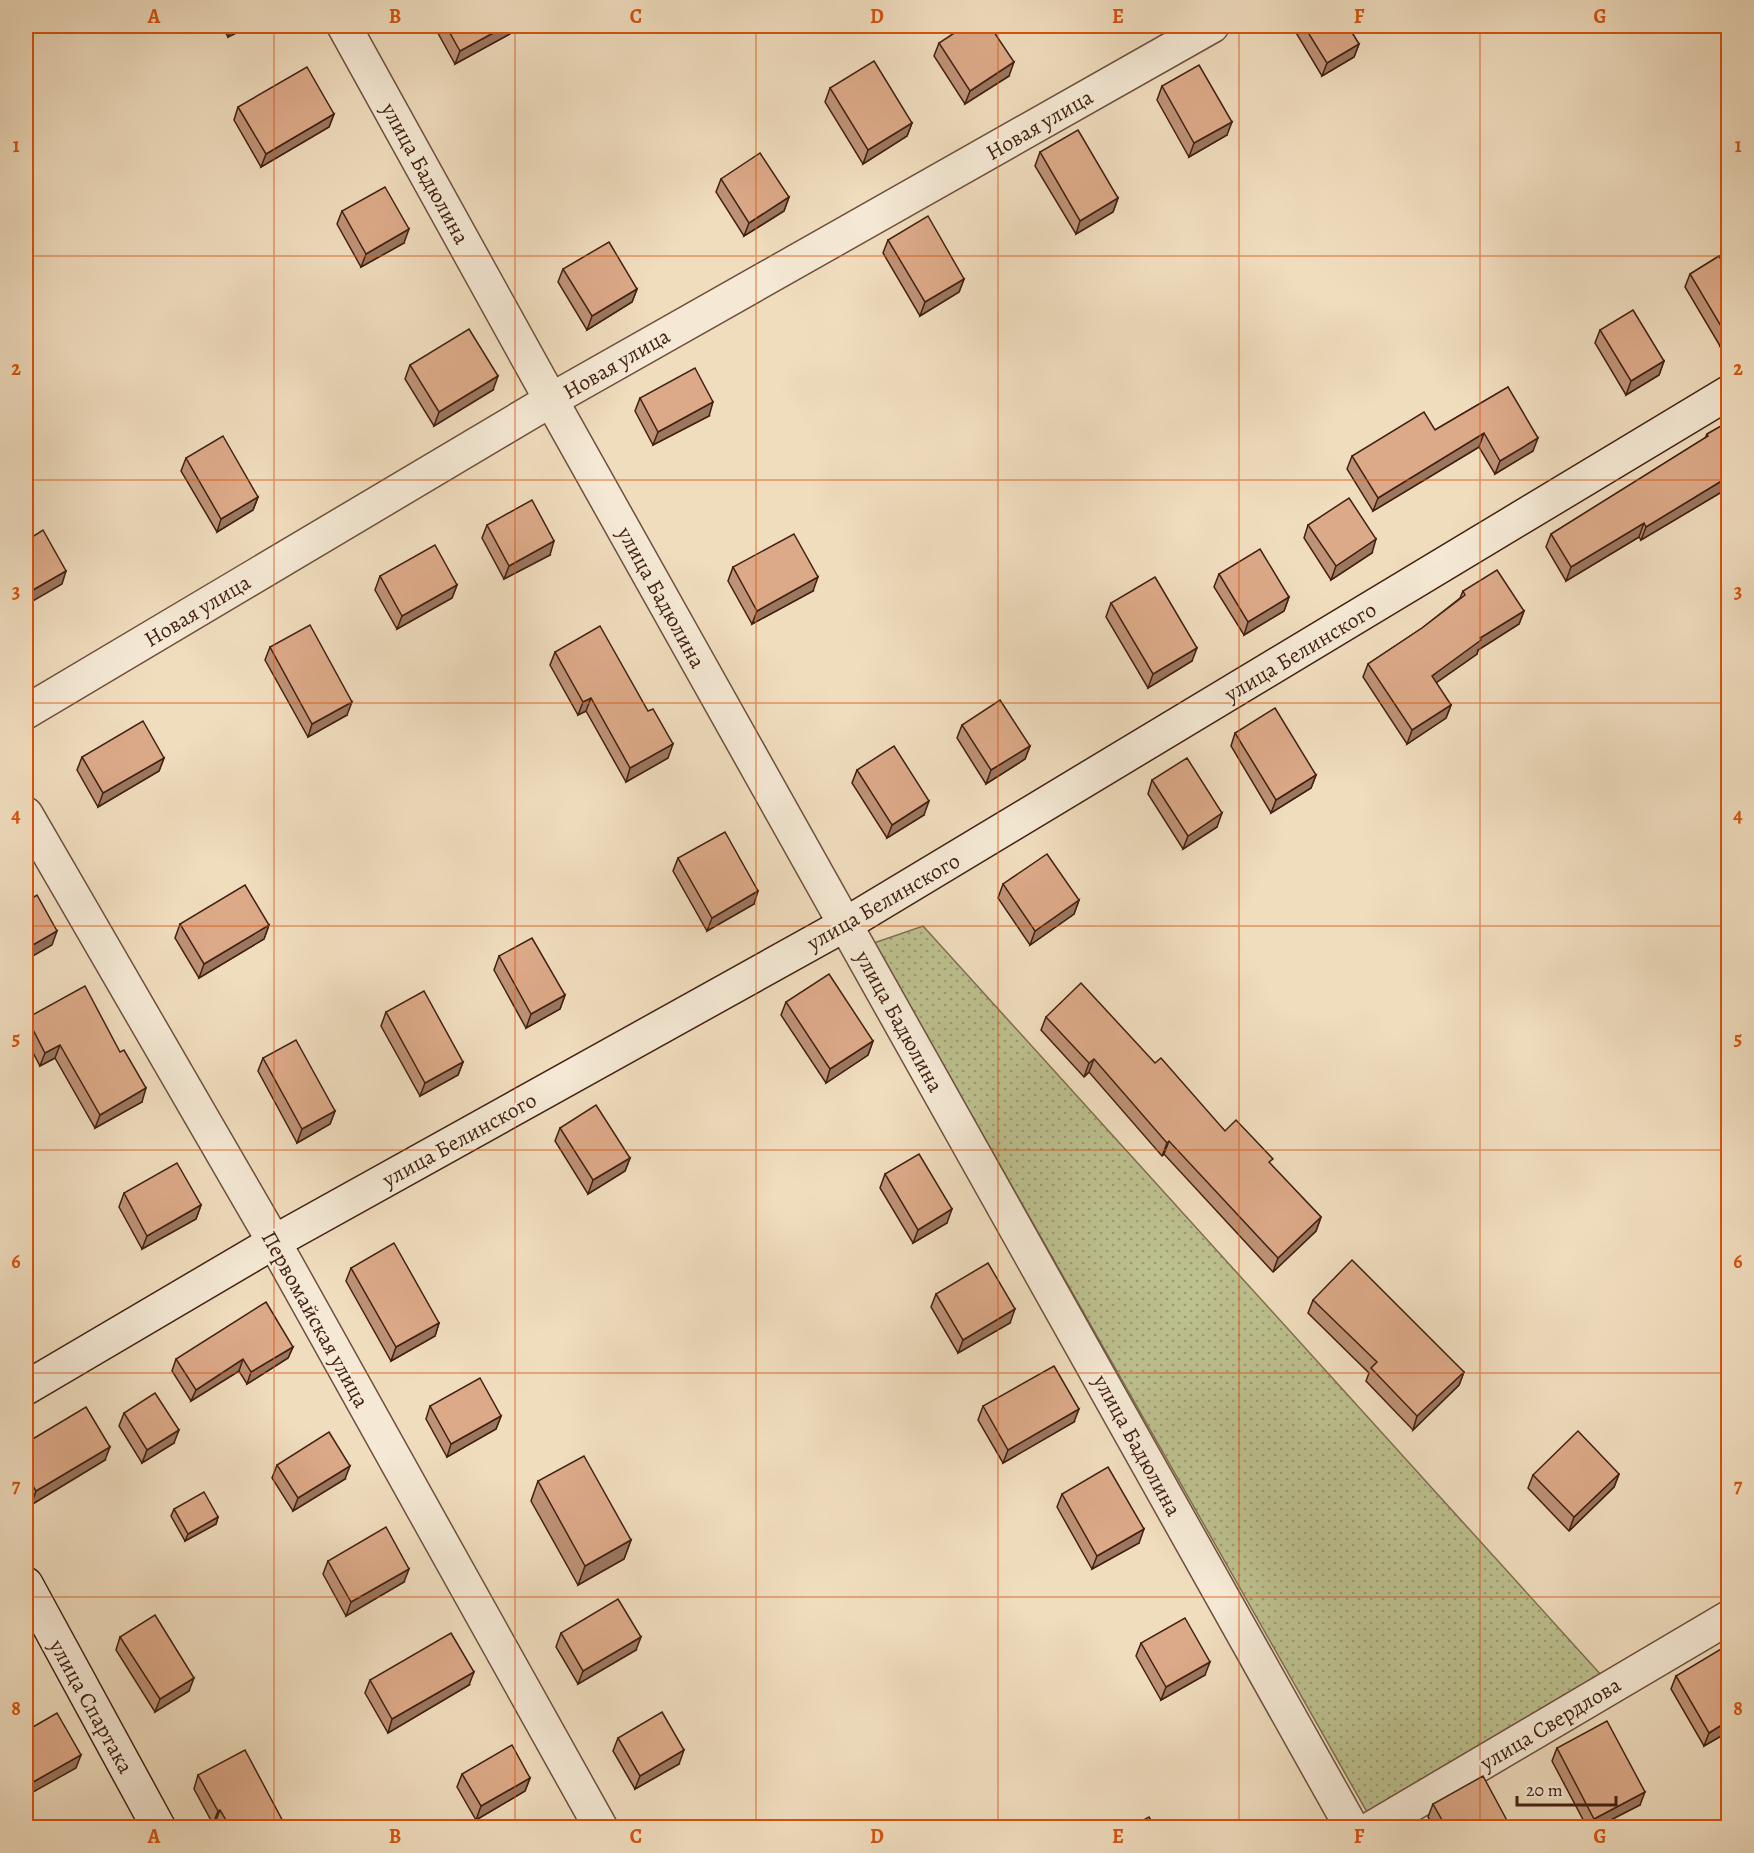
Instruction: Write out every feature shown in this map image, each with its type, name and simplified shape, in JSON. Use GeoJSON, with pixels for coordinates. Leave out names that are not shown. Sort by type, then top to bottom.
{"type":"FeatureCollection","features":[{"type":"Feature","properties":{"kind":"street","name":"улица Бадюлина"},"geometry":{"type":"LineString","coordinates":[[344,26],[551,400],[1352,1827]]}},
{"type":"Feature","properties":{"kind":"street","name":"Новая улица"},"geometry":{"type":"LineString","coordinates":[[26,712],[551,400],[1212,26]]}},
{"type":"Feature","properties":{"kind":"street","name":"улица Белинского"},"geometry":{"type":"LineString","coordinates":[[26,1388],[274,1242],[846,924],[1728,393]]}},
{"type":"Feature","properties":{"kind":"street","name":"Первомайская улица"},"geometry":{"type":"LineString","coordinates":[[26,814],[274,1242],[601,1827]]}},
{"type":"Feature","properties":{"kind":"street","name":"улица Спартака"},"geometry":{"type":"LineString","coordinates":[[26,1584],[159,1827]]}},
{"type":"Feature","properties":{"kind":"street","name":"улица Свердлова"},"geometry":{"type":"LineString","coordinates":[[1372,1827],[1728,1618]]}},
{"type":"Feature","properties":{"kind":"green space"},"geometry":{"type":"Polygon","coordinates":[[[923,926],[1603,1677],[1367,1812],[874,943],[923,926]]]}},
{"type":"Feature","properties":{"kind":"building"},"geometry":{"type":"Polygon","coordinates":[[[446,26],[506,26],[460,51],[446,26]]]}},
{"type":"Feature","properties":{"kind":"building"},"geometry":{"type":"Polygon","coordinates":[[[965,26],[990,26],[1014,62],[970,91],[939,43],[965,26]]]}},
{"type":"Feature","properties":{"kind":"building"},"geometry":{"type":"Polygon","coordinates":[[[1304,26],[1348,26],[1359,44],[1327,63],[1304,26]]]}},
{"type":"Feature","properties":{"kind":"building"},"geometry":{"type":"Polygon","coordinates":[[[874,61],[912,123],[868,150],[830,88],[874,61]]]}},
{"type":"Feature","properties":{"kind":"building"},"geometry":{"type":"Polygon","coordinates":[[[1199,65],[1232,122],[1194,143],[1162,86],[1199,65]]]}},
{"type":"Feature","properties":{"kind":"building"},"geometry":{"type":"Polygon","coordinates":[[[307,67],[334,114],[266,154],[238,107],[307,67]]]}},
{"type":"Feature","properties":{"kind":"building"},"geometry":{"type":"Polygon","coordinates":[[[1078,130],[1118,198],[1080,221],[1040,152],[1078,130]]]}},
{"type":"Feature","properties":{"kind":"building"},"geometry":{"type":"Polygon","coordinates":[[[760,153],[789,197],[749,223],[721,179],[760,153]]]}},
{"type":"Feature","properties":{"kind":"building"},"geometry":{"type":"Polygon","coordinates":[[[385,187],[409,229],[366,254],[342,211],[385,187]]]}},
{"type":"Feature","properties":{"kind":"building"},"geometry":{"type":"Polygon","coordinates":[[[928,216],[964,279],[925,302],[888,240],[928,216]]]}},
{"type":"Feature","properties":{"kind":"building"},"geometry":{"type":"Polygon","coordinates":[[[609,242],[637,289],[592,316],[563,269],[609,242]]]}},
{"type":"Feature","properties":{"kind":"building"},"geometry":{"type":"Polygon","coordinates":[[[1719,256],[1728,272],[1728,331],[1725,333],[1690,274],[1719,256]]]}},
{"type":"Feature","properties":{"kind":"building"},"geometry":{"type":"Polygon","coordinates":[[[1633,310],[1664,361],[1631,381],[1600,330],[1633,310]]]}},
{"type":"Feature","properties":{"kind":"building"},"geometry":{"type":"Polygon","coordinates":[[[469,329],[498,376],[439,412],[410,365],[469,329]]]}},
{"type":"Feature","properties":{"kind":"building"},"geometry":{"type":"Polygon","coordinates":[[[695,368],[713,402],[658,432],[640,398],[695,368]]]}},
{"type":"Feature","properties":{"kind":"building"},"geometry":{"type":"Polygon","coordinates":[[[1508,387],[1538,438],[1500,461],[1484,433],[1378,498],[1352,456],[1424,412],[1435,430],[1508,387]]]}},
{"type":"Feature","properties":{"kind":"building"},"geometry":{"type":"Polygon","coordinates":[[[1728,422],[1728,477],[1646,527],[1644,523],[1571,567],[1551,534],[1728,422]]]}},
{"type":"Feature","properties":{"kind":"building"},"geometry":{"type":"Polygon","coordinates":[[[223,436],[258,497],[221,519],[186,458],[223,436]]]}},
{"type":"Feature","properties":{"kind":"building"},"geometry":{"type":"Polygon","coordinates":[[[1349,498],[1376,539],[1336,566],[1308,525],[1349,498]]]}},
{"type":"Feature","properties":{"kind":"building"},"geometry":{"type":"Polygon","coordinates":[[[532,500],[554,541],[509,566],[487,525],[532,500]]]}},
{"type":"Feature","properties":{"kind":"building"},"geometry":{"type":"Polygon","coordinates":[[[43,530],[66,571],[26,594],[26,541],[43,530]]]}},
{"type":"Feature","properties":{"kind":"building"},"geometry":{"type":"Polygon","coordinates":[[[794,534],[818,577],[757,611],[733,567],[794,534]]]}},
{"type":"Feature","properties":{"kind":"building"},"geometry":{"type":"Polygon","coordinates":[[[435,545],[457,585],[402,616],[380,576],[435,545]]]}},
{"type":"Feature","properties":{"kind":"building"},"geometry":{"type":"Polygon","coordinates":[[[1260,549],[1289,597],[1248,622],[1219,574],[1260,549]]]}},
{"type":"Feature","properties":{"kind":"building"},"geometry":{"type":"Polygon","coordinates":[[[1497,570],[1524,611],[1480,638],[1481,640],[1432,676],[1451,705],[1412,730],[1368,664],[1422,628],[1465,595],[1463,591],[1497,570]]]}},
{"type":"Feature","properties":{"kind":"building"},"geometry":{"type":"Polygon","coordinates":[[[1155,577],[1197,648],[1153,674],[1111,603],[1155,577]]]}},
{"type":"Feature","properties":{"kind":"building"},"geometry":{"type":"Polygon","coordinates":[[[310,625],[352,702],[312,724],[270,647],[310,625]]]}},
{"type":"Feature","properties":{"kind":"building"},"geometry":{"type":"Polygon","coordinates":[[[600,626],[648,711],[653,709],[673,744],[630,768],[591,698],[583,702],[555,652],[600,626]]]}},
{"type":"Feature","properties":{"kind":"building"},"geometry":{"type":"Polygon","coordinates":[[[1000,700],[1030,746],[991,770],[962,725],[1000,700]]]}},
{"type":"Feature","properties":{"kind":"building"},"geometry":{"type":"Polygon","coordinates":[[[1275,708],[1316,775],[1276,800],[1235,733],[1275,708]]]}},
{"type":"Feature","properties":{"kind":"building"},"geometry":{"type":"Polygon","coordinates":[[[143,721],[164,758],[103,793],[82,757],[143,721]]]}},
{"type":"Feature","properties":{"kind":"building"},"geometry":{"type":"Polygon","coordinates":[[[894,746],[929,801],[892,825],[857,770],[894,746]]]}},
{"type":"Feature","properties":{"kind":"building"},"geometry":{"type":"Polygon","coordinates":[[[1187,758],[1222,813],[1188,836],[1152,780],[1187,758]]]}},
{"type":"Feature","properties":{"kind":"building"},"geometry":{"type":"Polygon","coordinates":[[[725,832],[758,891],[712,918],[678,858],[725,832]]]}},
{"type":"Feature","properties":{"kind":"building"},"geometry":{"type":"Polygon","coordinates":[[[1047,854],[1079,900],[1035,931],[1003,884],[1047,854]]]}},
{"type":"Feature","properties":{"kind":"building"},"geometry":{"type":"Polygon","coordinates":[[[245,885],[269,925],[204,964],[180,924],[245,885]]]}},
{"type":"Feature","properties":{"kind":"building"},"geometry":{"type":"Polygon","coordinates":[[[37,895],[57,931],[26,949],[26,902],[37,895]]]}},
{"type":"Feature","properties":{"kind":"building"},"geometry":{"type":"Polygon","coordinates":[[[532,938],[565,995],[531,1014],[499,956],[532,938]]]}},
{"type":"Feature","properties":{"kind":"building"},"geometry":{"type":"Polygon","coordinates":[[[829,974],[873,1041],[830,1069],[786,1002],[829,974]]]}},
{"type":"Feature","properties":{"kind":"building"},"geometry":{"type":"Polygon","coordinates":[[[1081,983],[1155,1063],[1161,1058],[1225,1131],[1236,1120],[1273,1159],[1269,1162],[1321,1217],[1278,1258],[1169,1141],[1167,1143],[1094,1059],[1089,1063],[1046,1017],[1081,983]]]}},
{"type":"Feature","properties":{"kind":"building"},"geometry":{"type":"Polygon","coordinates":[[[85,986],[120,1052],[124,1050],[146,1088],[100,1115],[60,1045],[45,1053],[27,1018],[85,986]]]}},
{"type":"Feature","properties":{"kind":"building"},"geometry":{"type":"Polygon","coordinates":[[[424,991],[463,1062],[425,1083],[386,1012],[424,991]]]}},
{"type":"Feature","properties":{"kind":"building"},"geometry":{"type":"Polygon","coordinates":[[[296,1040],[335,1111],[302,1129],[263,1058],[296,1040]]]}},
{"type":"Feature","properties":{"kind":"building"},"geometry":{"type":"Polygon","coordinates":[[[596,1105],[630,1158],[593,1180],[560,1128],[596,1105]]]}},
{"type":"Feature","properties":{"kind":"building"},"geometry":{"type":"Polygon","coordinates":[[[919,1154],[952,1209],[918,1230],[885,1174],[919,1154]]]}},
{"type":"Feature","properties":{"kind":"building"},"geometry":{"type":"Polygon","coordinates":[[[177,1163],[201,1205],[147,1236],[124,1193],[177,1163]]]}},
{"type":"Feature","properties":{"kind":"building"},"geometry":{"type":"Polygon","coordinates":[[[394,1243],[439,1323],[396,1347],[351,1268],[394,1243]]]}},
{"type":"Feature","properties":{"kind":"building"},"geometry":{"type":"Polygon","coordinates":[[[1352,1260],[1464,1372],[1417,1416],[1371,1368],[1377,1362],[1313,1300],[1352,1260]]]}},
{"type":"Feature","properties":{"kind":"building"},"geometry":{"type":"Polygon","coordinates":[[[988,1263],[1015,1309],[963,1340],[936,1294],[988,1263]]]}},
{"type":"Feature","properties":{"kind":"building"},"geometry":{"type":"Polygon","coordinates":[[[266,1302],[293,1347],[251,1372],[243,1359],[196,1390],[176,1359],[266,1302]]]}},
{"type":"Feature","properties":{"kind":"building"},"geometry":{"type":"Polygon","coordinates":[[[1054,1366],[1079,1409],[1008,1450],[983,1406],[1054,1366]]]}},
{"type":"Feature","properties":{"kind":"building"},"geometry":{"type":"Polygon","coordinates":[[[480,1378],[501,1416],[451,1444],[430,1406],[480,1378]]]}},
{"type":"Feature","properties":{"kind":"building"},"geometry":{"type":"Polygon","coordinates":[[[155,1393],[179,1430],[147,1450],[124,1413],[155,1393]]]}},
{"type":"Feature","properties":{"kind":"building"},"geometry":{"type":"Polygon","coordinates":[[[86,1407],[110,1447],[36,1491],[26,1475],[26,1443],[86,1407]]]}},
{"type":"Feature","properties":{"kind":"building"},"geometry":{"type":"Polygon","coordinates":[[[1578,1431],[1619,1474],[1574,1517],[1533,1475],[1578,1431]]]}},
{"type":"Feature","properties":{"kind":"building"},"geometry":{"type":"Polygon","coordinates":[[[329,1432],[350,1466],[298,1498],[277,1465],[329,1432]]]}},
{"type":"Feature","properties":{"kind":"building"},"geometry":{"type":"Polygon","coordinates":[[[584,1456],[631,1540],[585,1566],[538,1481],[584,1456]]]}},
{"type":"Feature","properties":{"kind":"building"},"geometry":{"type":"Polygon","coordinates":[[[1108,1467],[1144,1529],[1097,1556],[1062,1494],[1108,1467]]]}},
{"type":"Feature","properties":{"kind":"building"},"geometry":{"type":"Polygon","coordinates":[[[204,1492],[218,1517],[188,1534],[174,1509],[204,1492]]]}},
{"type":"Feature","properties":{"kind":"building"},"geometry":{"type":"Polygon","coordinates":[[[386,1527],[409,1569],[351,1602],[328,1561],[386,1527]]]}},
{"type":"Feature","properties":{"kind":"building"},"geometry":{"type":"Polygon","coordinates":[[[618,1599],[641,1637],[583,1671],[561,1633],[618,1599]]]}},
{"type":"Feature","properties":{"kind":"building"},"geometry":{"type":"Polygon","coordinates":[[[155,1615],[194,1678],[160,1699],[120,1637],[155,1615]]]}},
{"type":"Feature","properties":{"kind":"building"},"geometry":{"type":"Polygon","coordinates":[[[1185,1618],[1210,1662],[1166,1687],[1141,1643],[1185,1618]]]}},
{"type":"Feature","properties":{"kind":"building"},"geometry":{"type":"Polygon","coordinates":[[[451,1633],[474,1672],[392,1719],[370,1680],[451,1633]]]}},
{"type":"Feature","properties":{"kind":"building"},"geometry":{"type":"Polygon","coordinates":[[[1726,1646],[1728,1650],[1728,1721],[1709,1733],[1676,1676],[1726,1646]]]}},
{"type":"Feature","properties":{"kind":"building"},"geometry":{"type":"Polygon","coordinates":[[[662,1712],[684,1750],[640,1776],[618,1738],[662,1712]]]}},
{"type":"Feature","properties":{"kind":"building"},"geometry":{"type":"Polygon","coordinates":[[[57,1713],[81,1755],[26,1786],[26,1731],[57,1713]]]}},
{"type":"Feature","properties":{"kind":"building"},"geometry":{"type":"Polygon","coordinates":[[[1607,1721],[1645,1792],[1594,1819],[1557,1748],[1607,1721]]]}},
{"type":"Feature","properties":{"kind":"building"},"geometry":{"type":"Polygon","coordinates":[[[512,1745],[530,1778],[481,1806],[462,1774],[512,1745]]]}},
{"type":"Feature","properties":{"kind":"building"},"geometry":{"type":"Polygon","coordinates":[[[245,1750],[286,1827],[230,1827],[220,1810],[218,1811],[198,1775],[245,1750]]]}},
{"type":"Feature","properties":{"kind":"building"},"geometry":{"type":"Polygon","coordinates":[[[1483,1776],[1510,1826],[1446,1827],[1433,1804],[1483,1776]]]}},
{"type":"Feature","properties":{"kind":"building"},"geometry":{"type":"Polygon","coordinates":[[[1149,1817],[1155,1827],[1131,1827],[1149,1817]]]}}]}
